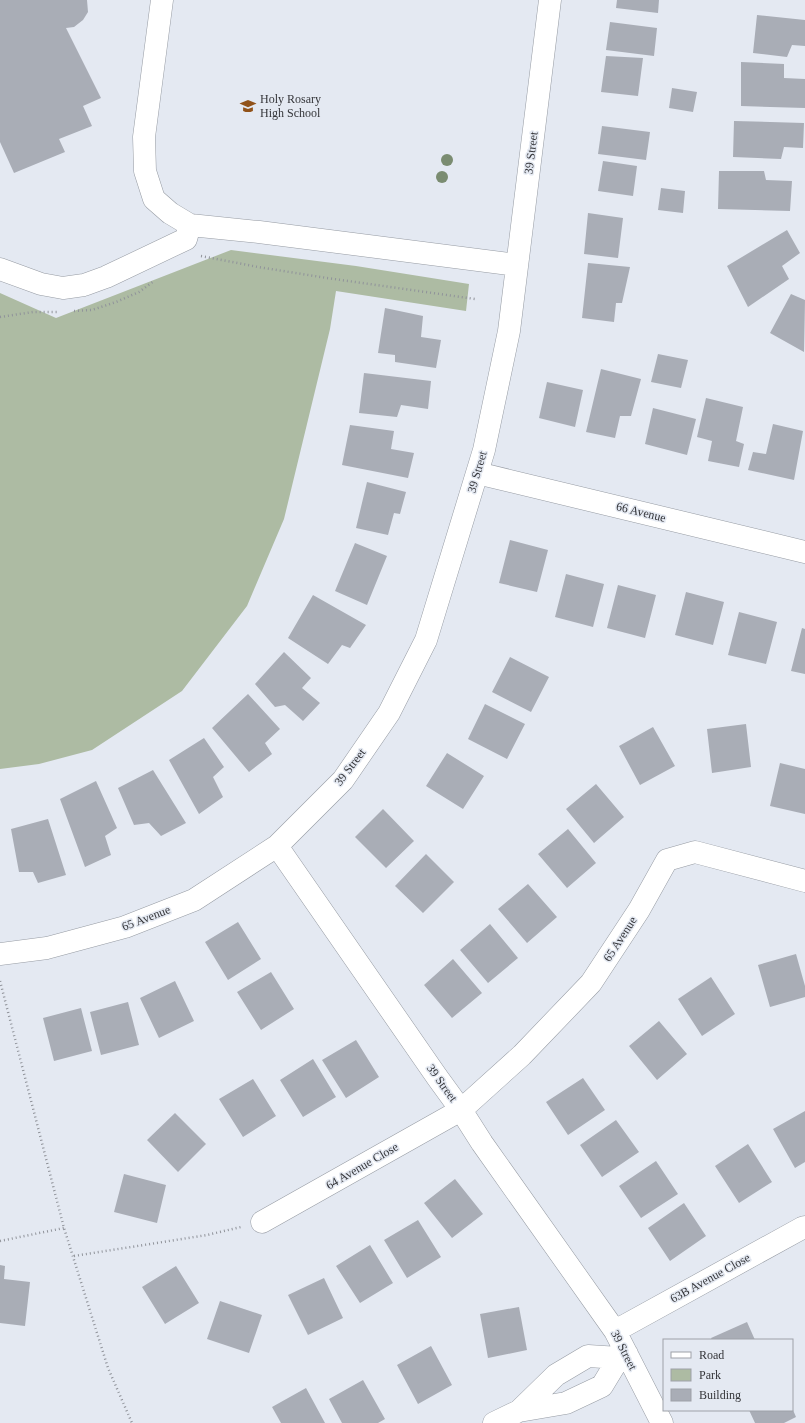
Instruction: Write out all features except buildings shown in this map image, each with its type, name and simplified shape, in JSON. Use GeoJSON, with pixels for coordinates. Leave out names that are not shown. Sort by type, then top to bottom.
{"type":"FeatureCollection","features":[{"type":"Feature","properties":{"kind":"street"},"geometry":{"type":"LineString","coordinates":[[162,0],[144,137],[145,171],[154,199],[170,213],[190,225],[259,232],[517,265]]}},
{"type":"Feature","properties":{"kind":"street","name":"39 Street"},"geometry":{"type":"LineString","coordinates":[[550,0],[509,331],[484,450],[426,640],[389,713],[343,780],[277,846],[461,1110],[482,1143],[616,1331],[623,1356],[662,1423]]}},
{"type":"Feature","properties":{"kind":"street"},"geometry":{"type":"LineString","coordinates":[[0,268],[41,284],[63,288],[84,285],[106,277],[186,239],[190,225]]}},
{"type":"Feature","properties":{"kind":"street","name":"66 Avenue"},"geometry":{"type":"LineString","coordinates":[[477,473],[805,552]]}},
{"type":"Feature","properties":{"kind":"street","name":"65 Avenue"},"geometry":{"type":"LineString","coordinates":[[0,954],[47,948],[125,927],[194,900],[277,846]]}},
{"type":"Feature","properties":{"kind":"street","name":"65 Avenue"},"geometry":{"type":"LineString","coordinates":[[461,1110],[522,1055],[591,983],[639,910],[667,860],[695,852],[805,881]]}},
{"type":"Feature","properties":{"kind":"street","name":"64 Avenue Close"},"geometry":{"type":"LineString","coordinates":[[262,1222],[461,1110]]}},
{"type":"Feature","properties":{"kind":"street","name":"63B Avenue Close"},"geometry":{"type":"LineString","coordinates":[[616,1331],[805,1227]]}},
{"type":"Feature","properties":{"kind":"street"},"geometry":{"type":"LineString","coordinates":[[519,1411],[556,1375],[588,1356],[623,1356]]}},
{"type":"Feature","properties":{"kind":"street"},"geometry":{"type":"LineString","coordinates":[[494,1423],[519,1411],[566,1403],[602,1386],[623,1356]]}},
{"type":"Feature","properties":{"kind":"path"},"geometry":{"type":"LineString","coordinates":[[196,255],[258,267],[476,299]]}},
{"type":"Feature","properties":{"kind":"path"},"geometry":{"type":"LineString","coordinates":[[70,311],[92,310],[116,302],[139,292],[157,279]]}},
{"type":"Feature","properties":{"kind":"path"},"geometry":{"type":"LineString","coordinates":[[0,317],[33,312],[62,312]]}},
{"type":"Feature","properties":{"kind":"path"},"geometry":{"type":"LineString","coordinates":[[0,981],[64,1228],[108,1368],[132,1423]]}},
{"type":"Feature","properties":{"kind":"path"},"geometry":{"type":"LineString","coordinates":[[74,1256],[207,1235],[262,1222]]}},
{"type":"Feature","properties":{"kind":"path"},"geometry":{"type":"LineString","coordinates":[[0,1241],[64,1228]]}},
{"type":"Feature","properties":{"kind":"green space"},"geometry":{"type":"Polygon","coordinates":[[[231,250],[356,266],[469,284],[466,311],[336,291],[330,329],[284,519],[247,606],[182,691],[92,750],[39,764],[0,769],[0,293],[56,318],[231,250]]]}},
{"type":"Feature","properties":{"kind":"place","name":"Holy Rosary High School"},"geometry":{"type":"Point","coordinates":[248,106]}}]}
